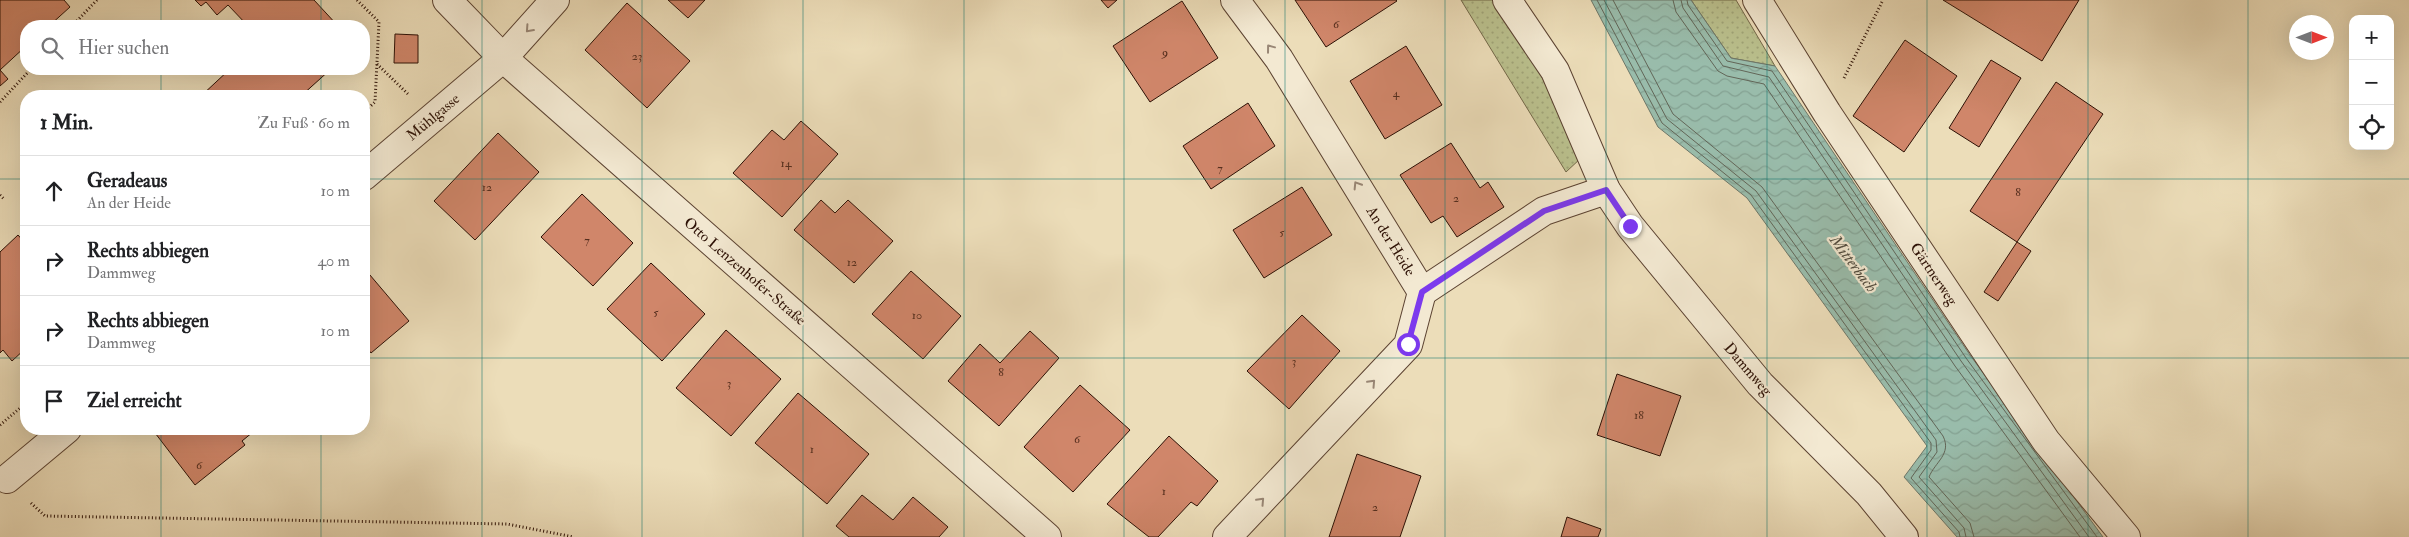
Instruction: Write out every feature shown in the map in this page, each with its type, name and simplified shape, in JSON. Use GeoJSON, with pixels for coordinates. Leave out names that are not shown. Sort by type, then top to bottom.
{"type":"FeatureCollection","features":[{"type":"Feature","properties":{"kind":"street","name":"Otto Lenzenhofer-Straße"},"geometry":{"type":"LineString","coordinates":[[447,0],[503,58],[1047,537]]}},
{"type":"Feature","properties":{"kind":"street"},"geometry":{"type":"LineString","coordinates":[[503,58],[555,0]]}},
{"type":"Feature","properties":{"kind":"street","name":"An der Heide"},"geometry":{"type":"LineString","coordinates":[[1227,537],[1408,344],[1422,292],[1279,59],[1235,0]]}},
{"type":"Feature","properties":{"kind":"street","name":"Dammweg"},"geometry":{"type":"LineString","coordinates":[[1508,0],[1555,71],[1606,190],[1630,226],[1760,384],[1869,494],[1904,537]]}},
{"type":"Feature","properties":{"kind":"street","name":"Gärtnerweg"},"geometry":{"type":"LineString","coordinates":[[1757,0],[1827,113],[2046,441],[2126,537]]}},
{"type":"Feature","properties":{"kind":"street","name":"Mühlgasse"},"geometry":{"type":"LineString","coordinates":[[370,171],[503,58]]}},
{"type":"Feature","properties":{"kind":"street"},"geometry":{"type":"LineString","coordinates":[[1422,292],[1544,211],[1606,190]]}},
{"type":"Feature","properties":{"kind":"street"},"geometry":{"type":"LineString","coordinates":[[8,479],[60,435]]}},
{"type":"Feature","properties":{"kind":"path"},"geometry":{"type":"LineString","coordinates":[[78,20],[97,0]]}},
{"type":"Feature","properties":{"kind":"path"},"geometry":{"type":"LineString","coordinates":[[357,0],[378,22],[375,102],[370,107]]}},
{"type":"Feature","properties":{"kind":"path"},"geometry":{"type":"LineString","coordinates":[[1827,113],[1883,0]]}},
{"type":"Feature","properties":{"kind":"path"},"geometry":{"type":"LineString","coordinates":[[377,64],[432,118]]}},
{"type":"Feature","properties":{"kind":"path"},"geometry":{"type":"LineString","coordinates":[[0,102],[25,75]]}},
{"type":"Feature","properties":{"kind":"path"},"geometry":{"type":"LineString","coordinates":[[0,195],[4,199]]}},
{"type":"Feature","properties":{"kind":"path"},"geometry":{"type":"LineString","coordinates":[[0,425],[20,407]]}},
{"type":"Feature","properties":{"kind":"path"},"geometry":{"type":"LineString","coordinates":[[8,479],[44,516],[507,524],[574,537]]}},
{"type":"Feature","properties":{"kind":"green space"},"geometry":{"type":"Polygon","coordinates":[[[1461,0],[1495,0],[1539,71],[1581,158],[1566,172],[1461,0]]]}},
{"type":"Feature","properties":{"kind":"green space"},"geometry":{"type":"Polygon","coordinates":[[[1691,0],[1736,0],[1775,66],[1731,58],[1691,0]]]}},
{"type":"Feature","properties":{"kind":"water","name":"Mitterbach"},"geometry":{"type":"Polygon","coordinates":[[[1591,0],[1691,0],[1731,58],[1775,66],[1970,355],[2103,537],[1957,537],[1904,477],[1927,446],[1747,198],[1658,127],[1591,0]]]}},
{"type":"Feature","properties":{"kind":"building"},"geometry":{"type":"Polygon","coordinates":[[[0,0],[64,0],[70,7],[56,20],[20,20],[20,52],[0,70],[0,0]]]}},
{"type":"Feature","properties":{"kind":"building"},"geometry":{"type":"Polygon","coordinates":[[[195,0],[314,0],[332,20],[242,20],[228,5],[217,15],[206,2],[201,6],[195,0]]]}},
{"type":"Feature","properties":{"kind":"building"},"geometry":{"type":"Polygon","coordinates":[[[668,0],[705,0],[688,18],[668,0]]]}},
{"type":"Feature","properties":{"kind":"building"},"geometry":{"type":"Polygon","coordinates":[[[1101,0],[1117,0],[1108,8],[1101,0]]]}},
{"type":"Feature","properties":{"kind":"building"},"geometry":{"type":"Polygon","coordinates":[[[1295,0],[1396,0],[1397,1],[1326,47],[1295,0]]]}},
{"type":"Feature","properties":{"kind":"building"},"geometry":{"type":"Polygon","coordinates":[[[1943,0],[2079,0],[2042,61],[1943,0]]]}},
{"type":"Feature","properties":{"kind":"building"},"geometry":{"type":"Polygon","coordinates":[[[1182,1],[1218,58],[1150,102],[1113,46],[1182,1]]]}},
{"type":"Feature","properties":{"kind":"building"},"geometry":{"type":"Polygon","coordinates":[[[627,3],[690,61],[647,108],[585,50],[627,3]]]}},
{"type":"Feature","properties":{"kind":"building"},"geometry":{"type":"Polygon","coordinates":[[[395,34],[418,35],[418,63],[394,63],[395,34]]]}},
{"type":"Feature","properties":{"kind":"building"},"geometry":{"type":"Polygon","coordinates":[[[1905,40],[1957,76],[1904,152],[1853,116],[1905,40]]]}},
{"type":"Feature","properties":{"kind":"building"},"geometry":{"type":"Polygon","coordinates":[[[1406,46],[1442,105],[1385,139],[1350,81],[1406,46]]]}},
{"type":"Feature","properties":{"kind":"building"},"geometry":{"type":"Polygon","coordinates":[[[1991,60],[2021,78],[1979,147],[1949,128],[1991,60]]]}},
{"type":"Feature","properties":{"kind":"building"},"geometry":{"type":"Polygon","coordinates":[[[0,70],[8,79],[0,86],[0,70]]]}},
{"type":"Feature","properties":{"kind":"building"},"geometry":{"type":"Polygon","coordinates":[[[224,75],[324,75],[308,90],[207,90],[224,75]]]}},
{"type":"Feature","properties":{"kind":"building"},"geometry":{"type":"Polygon","coordinates":[[[2056,82],[2103,114],[2017,242],[1970,211],[2056,82]]]}},
{"type":"Feature","properties":{"kind":"building"},"geometry":{"type":"Polygon","coordinates":[[[1248,103],[1275,146],[1211,189],[1183,146],[1248,103]]]}},
{"type":"Feature","properties":{"kind":"building"},"geometry":{"type":"Polygon","coordinates":[[[801,121],[838,154],[782,217],[733,173],[772,130],[784,140],[801,121]]]}},
{"type":"Feature","properties":{"kind":"building"},"geometry":{"type":"Polygon","coordinates":[[[498,133],[539,172],[475,240],[434,201],[498,133]]]}},
{"type":"Feature","properties":{"kind":"building"},"geometry":{"type":"Polygon","coordinates":[[[1451,143],[1480,188],[1488,182],[1504,207],[1457,237],[1443,216],[1431,223],[1400,175],[1451,143]]]}},
{"type":"Feature","properties":{"kind":"building"},"geometry":{"type":"Polygon","coordinates":[[[1302,187],[1332,235],[1264,278],[1233,230],[1302,187]]]}},
{"type":"Feature","properties":{"kind":"building"},"geometry":{"type":"Polygon","coordinates":[[[582,194],[633,243],[593,286],[541,237],[582,194]]]}},
{"type":"Feature","properties":{"kind":"building"},"geometry":{"type":"Polygon","coordinates":[[[821,200],[835,213],[848,200],[893,241],[854,283],[794,230],[821,200]]]}},
{"type":"Feature","properties":{"kind":"building"},"geometry":{"type":"Polygon","coordinates":[[[18,235],[20,237],[20,354],[12,361],[3,350],[0,353],[0,252],[18,235]]]}},
{"type":"Feature","properties":{"kind":"building"},"geometry":{"type":"Polygon","coordinates":[[[2017,242],[2031,251],[1998,301],[1984,292],[2017,242]]]}},
{"type":"Feature","properties":{"kind":"building"},"geometry":{"type":"Polygon","coordinates":[[[651,263],[705,314],[662,361],[607,309],[651,263]]]}},
{"type":"Feature","properties":{"kind":"building"},"geometry":{"type":"Polygon","coordinates":[[[911,271],[961,316],[923,359],[872,314],[911,271]]]}},
{"type":"Feature","properties":{"kind":"building"},"geometry":{"type":"Polygon","coordinates":[[[370,275],[409,321],[371,353],[370,352],[370,275]]]}},
{"type":"Feature","properties":{"kind":"building"},"geometry":{"type":"Polygon","coordinates":[[[1302,315],[1340,351],[1289,409],[1247,371],[1302,315]]]}},
{"type":"Feature","properties":{"kind":"building"},"geometry":{"type":"Polygon","coordinates":[[[726,330],[781,379],[731,436],[676,388],[726,330]]]}},
{"type":"Feature","properties":{"kind":"building"},"geometry":{"type":"Polygon","coordinates":[[[1030,331],[1059,358],[999,426],[948,381],[980,344],[1000,363],[1030,331]]]}},
{"type":"Feature","properties":{"kind":"building"},"geometry":{"type":"Polygon","coordinates":[[[1617,374],[1681,396],[1660,456],[1597,435],[1617,374]]]}},
{"type":"Feature","properties":{"kind":"building"},"geometry":{"type":"Polygon","coordinates":[[[1080,385],[1130,430],[1073,492],[1024,447],[1080,385]]]}},
{"type":"Feature","properties":{"kind":"building"},"geometry":{"type":"Polygon","coordinates":[[[798,393],[869,454],[827,504],[755,443],[798,393]]]}},
{"type":"Feature","properties":{"kind":"building"},"geometry":{"type":"Polygon","coordinates":[[[157,435],[249,435],[242,441],[245,445],[195,485],[157,435]]]}},
{"type":"Feature","properties":{"kind":"building"},"geometry":{"type":"Polygon","coordinates":[[[1169,436],[1218,481],[1197,506],[1191,502],[1158,537],[1149,537],[1107,504],[1169,436]]]}},
{"type":"Feature","properties":{"kind":"building"},"geometry":{"type":"Polygon","coordinates":[[[1357,454],[1421,476],[1400,537],[1329,537],[1357,454]]]}},
{"type":"Feature","properties":{"kind":"building"},"geometry":{"type":"Polygon","coordinates":[[[862,495],[893,520],[913,497],[948,527],[939,537],[849,537],[836,526],[862,495]]]}},
{"type":"Feature","properties":{"kind":"building"},"geometry":{"type":"Polygon","coordinates":[[[1567,517],[1601,529],[1598,537],[1561,537],[1567,517]]]}},
{"type":"Feature","properties":{"kind":"route"},"geometry":{"type":"LineString","coordinates":[[1408,344],[1422,292],[1544,211],[1606,190],[1630,226]]}}]}
